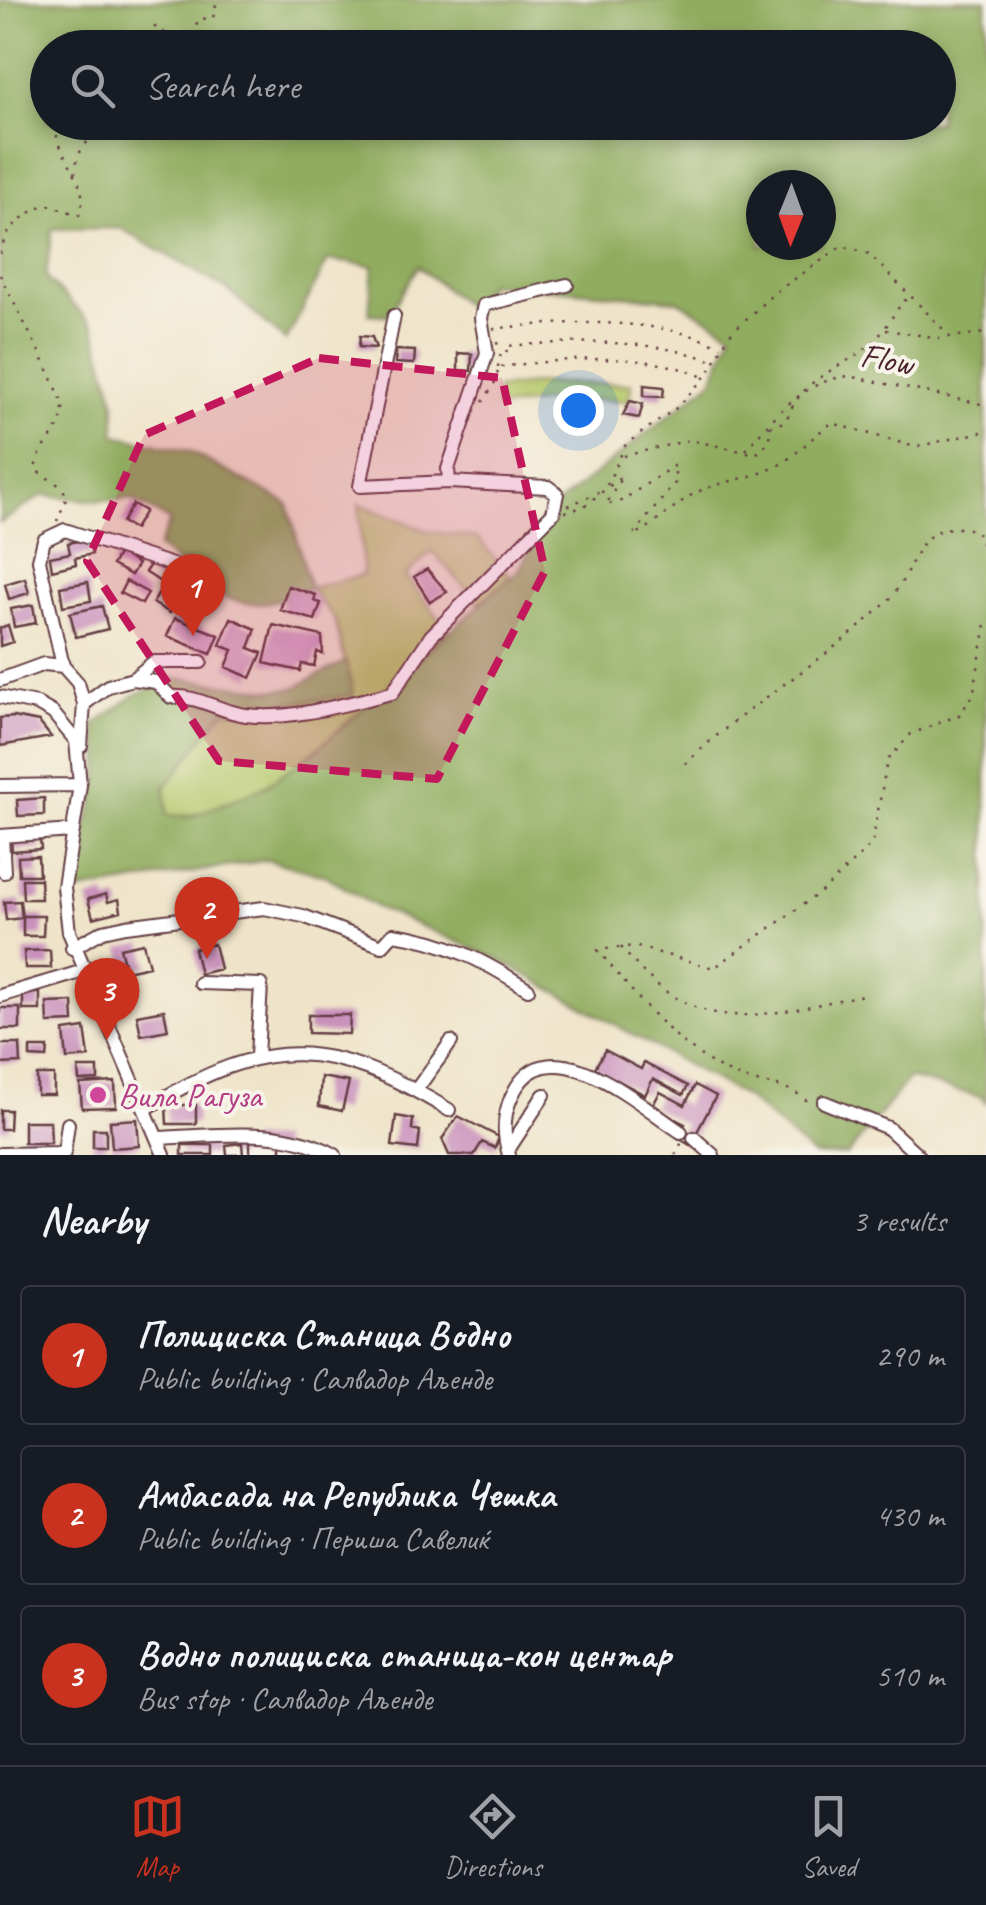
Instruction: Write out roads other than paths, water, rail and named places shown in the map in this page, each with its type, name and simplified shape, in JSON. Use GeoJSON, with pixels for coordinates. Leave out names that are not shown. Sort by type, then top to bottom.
{"type":"FeatureCollection","features":[{"type":"Feature","properties":{"kind":"street"},"geometry":{"type":"LineString","coordinates":[[449,482],[448,469],[487,354],[481,318],[484,305],[567,285]]}},
{"type":"Feature","properties":{"kind":"street"},"geometry":{"type":"LineString","coordinates":[[84,704],[108,686],[133,679],[156,682],[171,697],[190,696],[246,715],[317,708],[392,693],[431,636],[549,516],[557,494],[548,487],[449,482],[360,486],[394,316]]}},
{"type":"Feature","properties":{"kind":"street"},"geometry":{"type":"LineString","coordinates":[[164,1155],[147,1108],[72,948],[64,887],[80,785],[84,704],[78,683],[63,666],[40,560],[50,533],[66,530],[209,577]]}},
{"type":"Feature","properties":{"kind":"street"},"geometry":{"type":"LineString","coordinates":[[133,679],[154,662],[200,662]]}},
{"type":"Feature","properties":{"kind":"street"},"geometry":{"type":"LineString","coordinates":[[0,680],[44,664],[63,666]]}},
{"type":"Feature","properties":{"kind":"street"},"geometry":{"type":"LineString","coordinates":[[0,697],[37,704],[53,712],[72,733],[81,760]]}},
{"type":"Feature","properties":{"kind":"street"},"geometry":{"type":"LineString","coordinates":[[0,786],[80,785]]}},
{"type":"Feature","properties":{"kind":"street"},"geometry":{"type":"LineString","coordinates":[[4,872],[1,836],[72,831]]}},
{"type":"Feature","properties":{"kind":"street"},"geometry":{"type":"LineString","coordinates":[[72,948],[102,931],[264,908],[302,916],[382,946],[393,934],[426,938],[471,953],[528,989]]}},
{"type":"Feature","properties":{"kind":"street"},"geometry":{"type":"LineString","coordinates":[[0,996],[84,971]]}},
{"type":"Feature","properties":{"kind":"street"},"geometry":{"type":"LineString","coordinates":[[200,983],[261,985],[257,1056]]}},
{"type":"Feature","properties":{"kind":"street"},"geometry":{"type":"LineString","coordinates":[[416,1090],[450,1042]]}},
{"type":"Feature","properties":{"kind":"street"},"geometry":{"type":"LineString","coordinates":[[147,1108],[228,1065],[257,1056],[336,1058],[386,1072],[449,1110]]}},
{"type":"Feature","properties":{"kind":"street"},"geometry":{"type":"LineString","coordinates":[[508,1152],[504,1119],[523,1077],[547,1063],[567,1063],[714,1155]]}},
{"type":"Feature","properties":{"kind":"street"},"geometry":{"type":"LineString","coordinates":[[508,1152],[544,1095]]}},
{"type":"Feature","properties":{"kind":"street"},"geometry":{"type":"LineString","coordinates":[[824,1102],[888,1128],[918,1155]]}},
{"type":"Feature","properties":{"kind":"street"},"geometry":{"type":"LineString","coordinates":[[0,1154],[64,1153],[68,1124]]}},
{"type":"Feature","properties":{"kind":"street"},"geometry":{"type":"LineString","coordinates":[[158,1138],[275,1134],[315,1144],[335,1155]]}},
{"type":"Feature","properties":{"kind":"place","name":"Полициска Станица Водно"},"geometry":{"type":"Point","coordinates":[193,636]}},
{"type":"Feature","properties":{"kind":"place","name":"Амбасада на Република Чешка"},"geometry":{"type":"Point","coordinates":[207,959]}},
{"type":"Feature","properties":{"kind":"place","name":"Водно полициска станица-кон центар"},"geometry":{"type":"Point","coordinates":[107,1040]}},
{"type":"Feature","properties":{"kind":"place","name":"Вила Рагуза"},"geometry":{"type":"Point","coordinates":[98,1095]}}]}
